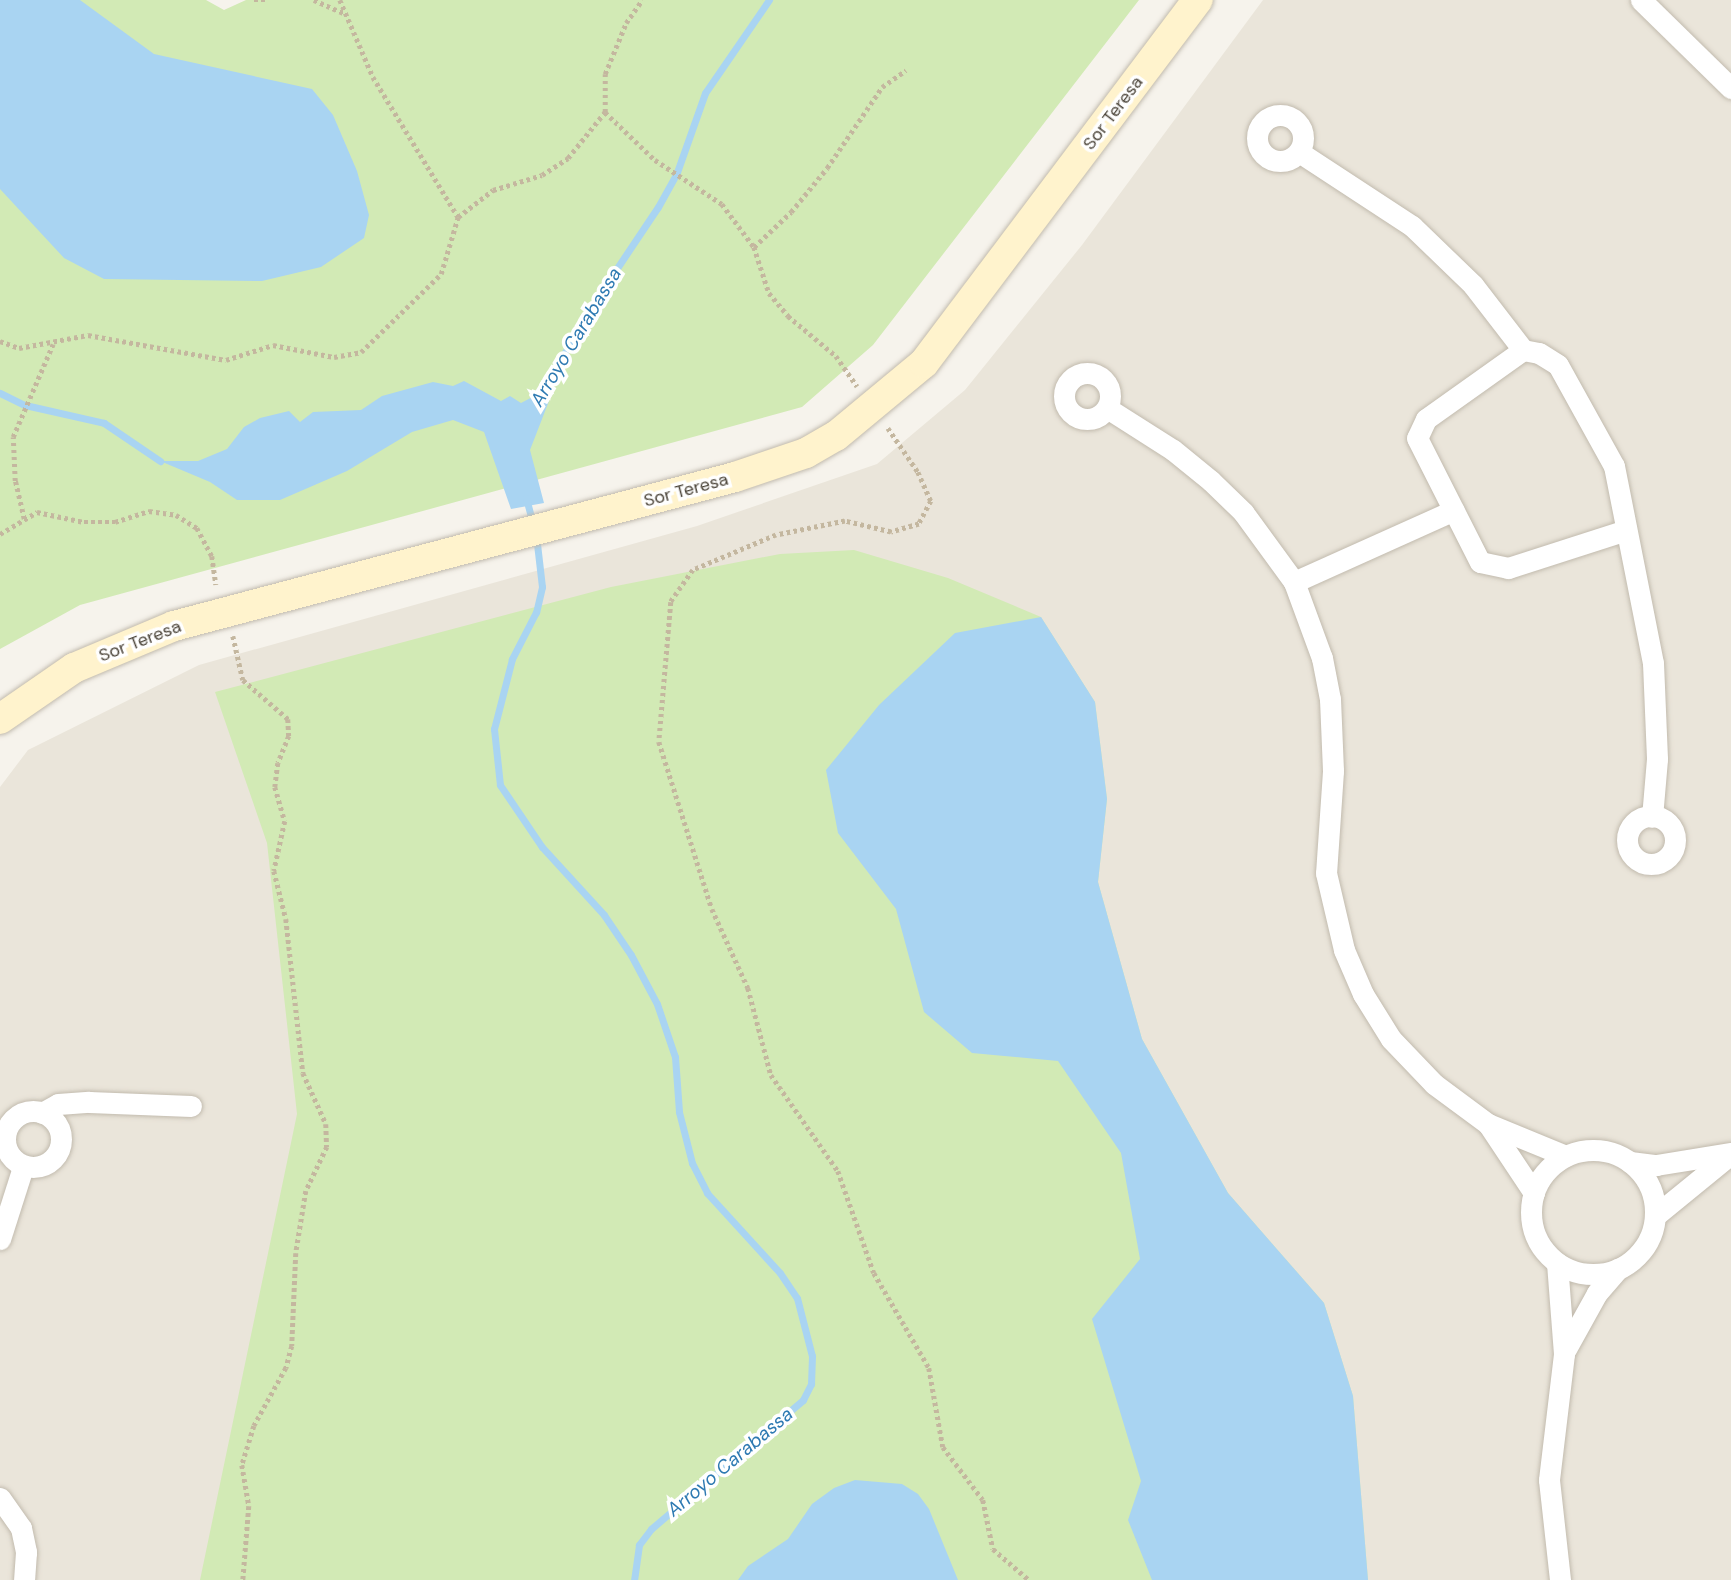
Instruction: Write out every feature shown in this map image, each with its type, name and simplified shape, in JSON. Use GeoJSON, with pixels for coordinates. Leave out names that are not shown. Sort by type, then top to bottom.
{"type":"FeatureCollection","features":[{"type":"Feature","properties":{"kind":"street","name":"Sor Teresa"},"geometry":{"type":"LineString","coordinates":[[0,719],[74,668],[174,626],[594,515],[806,453],[894,392],[961,317],[1198,0]]}},
{"type":"Feature","properties":{"kind":"street"},"geometry":{"type":"LineString","coordinates":[[1641,0],[1731,88]]}},
{"type":"Feature","properties":{"kind":"street"},"geometry":{"type":"LineString","coordinates":[[1299,152],[1357,186],[1432,243],[1473,285],[1523,350],[1539,353],[1558,365],[1614,466],[1620,482],[1623,531],[1653,663],[1657,760],[1652,817]]}},
{"type":"Feature","properties":{"kind":"street"},"geometry":{"type":"LineString","coordinates":[[1523,350],[1420,427],[1419,448],[1480,562],[1499,569],[1623,531]]}},
{"type":"Feature","properties":{"kind":"street"},"geometry":{"type":"LineString","coordinates":[[1107,408],[1173,450],[1211,481],[1243,512],[1294,582],[1322,658],[1330,699],[1333,771],[1326,873],[1344,950],[1363,994],[1391,1039],[1434,1084],[1489,1124],[1566,1156]]}},
{"type":"Feature","properties":{"kind":"street"},"geometry":{"type":"LineString","coordinates":[[1294,582],[1454,510]]}},
{"type":"Feature","properties":{"kind":"street"},"geometry":{"type":"LineString","coordinates":[[42,1113],[58,1127],[59,1149],[45,1165],[23,1167],[7,1152],[6,1130],[20,1114],[42,1113],[58,1104],[89,1102],[191,1106]]}},
{"type":"Feature","properties":{"kind":"street"},"geometry":{"type":"LineString","coordinates":[[1489,1124],[1534,1193]]}},
{"type":"Feature","properties":{"kind":"street"},"geometry":{"type":"LineString","coordinates":[[1618,1269],[1576,1273],[1557,1264],[1534,1232],[1534,1193],[1547,1172],[1566,1156],[1599,1150],[1630,1162],[1656,1165],[1731,1154]]}},
{"type":"Feature","properties":{"kind":"street"},"geometry":{"type":"LineString","coordinates":[[1563,1354],[1597,1293],[1618,1269],[1645,1247],[1656,1215],[1731,1154]]}},
{"type":"Feature","properties":{"kind":"street"},"geometry":{"type":"LineString","coordinates":[[1630,1162],[1644,1177],[1656,1215]]}},
{"type":"Feature","properties":{"kind":"street"},"geometry":{"type":"LineString","coordinates":[[0,1239],[23,1167]]}},
{"type":"Feature","properties":{"kind":"street"},"geometry":{"type":"LineString","coordinates":[[1557,1264],[1563,1354],[1549,1480],[1560,1580]]}},
{"type":"Feature","properties":{"kind":"street"},"geometry":{"type":"LineString","coordinates":[[0,1498],[21,1528],[26,1552],[24,1580]]}},
{"type":"Feature","properties":{"kind":"path"},"geometry":{"type":"LineString","coordinates":[[254,0],[267,0]]}},
{"type":"Feature","properties":{"kind":"path"},"geometry":{"type":"LineString","coordinates":[[314,0],[343,13]]}},
{"type":"Feature","properties":{"kind":"path"},"geometry":{"type":"LineString","coordinates":[[340,0],[343,13],[373,78],[458,217]]}},
{"type":"Feature","properties":{"kind":"path"},"geometry":{"type":"LineString","coordinates":[[0,341],[19,348],[53,344],[88,335],[226,360],[274,345],[334,356],[361,352],[442,274],[458,217],[493,190],[542,174],[568,158],[605,112],[605,74],[626,23],[642,0]]}},
{"type":"Feature","properties":{"kind":"path"},"geometry":{"type":"LineString","coordinates":[[754,247],[792,212],[827,169],[882,87],[906,70]]}},
{"type":"Feature","properties":{"kind":"path"},"geometry":{"type":"LineString","coordinates":[[605,112],[655,160],[722,204],[754,247],[769,293],[788,316],[836,356],[861,393]]}},
{"type":"Feature","properties":{"kind":"path"},"geometry":{"type":"LineString","coordinates":[[24,519],[12,454],[18,419],[53,344]]}},
{"type":"Feature","properties":{"kind":"path"},"geometry":{"type":"LineString","coordinates":[[888,428],[918,472],[931,501],[919,524],[891,531],[845,521],[776,536],[693,570],[671,602],[659,742],[712,909],[748,988],[771,1075],[838,1171],[874,1273],[929,1367],[943,1447],[983,1500],[993,1549],[1029,1580]]}},
{"type":"Feature","properties":{"kind":"path"},"geometry":{"type":"LineString","coordinates":[[0,534],[37,512],[84,522],[115,522],[149,511],[176,515],[197,528],[212,556],[216,585]]}},
{"type":"Feature","properties":{"kind":"path"},"geometry":{"type":"LineString","coordinates":[[233,636],[243,680],[288,719],[289,736],[275,787],[285,821],[274,871],[286,919],[303,1073],[326,1124],[327,1147],[306,1191],[296,1253],[292,1346],[286,1368],[254,1426],[242,1465],[249,1506],[243,1580]]}},
{"type":"Feature","properties":{"kind":"shaded area"},"geometry":{"type":"Polygon","coordinates":[[[1263,0],[1731,0],[1731,1580],[0,1580],[0,787],[28,750],[199,665],[697,526],[877,464],[965,390],[1082,245],[1263,0]]]}},
{"type":"Feature","properties":{"kind":"green space"},"geometry":{"type":"Polygon","coordinates":[[[0,0],[206,0],[224,10],[246,0],[1139,0],[873,345],[802,407],[80,605],[0,649],[0,0]]]}},
{"type":"Feature","properties":{"kind":"green space"},"geometry":{"type":"Polygon","coordinates":[[[854,550],[948,578],[1041,617],[1095,702],[1107,799],[1098,882],[1142,1039],[1228,1193],[1324,1303],[1353,1396],[1368,1580],[200,1580],[297,1114],[267,843],[215,692],[611,587],[780,554],[854,550]]]}},
{"type":"Feature","properties":{"kind":"water"},"geometry":{"type":"Polygon","coordinates":[[[0,0],[80,0],[154,54],[312,89],[333,115],[357,171],[369,215],[364,238],[321,267],[262,281],[104,279],[64,258],[0,189],[0,0]]]}},
{"type":"Feature","properties":{"kind":"water"},"geometry":{"type":"Polygon","coordinates":[[[464,381],[501,401],[510,396],[521,403],[540,393],[549,401],[530,450],[544,503],[511,509],[484,432],[453,420],[412,432],[347,471],[280,500],[237,500],[210,482],[160,461],[198,461],[227,449],[244,427],[260,418],[289,411],[300,422],[313,412],[361,410],[382,396],[433,382],[453,386],[464,381]]]}},
{"type":"Feature","properties":{"kind":"water"},"geometry":{"type":"Polygon","coordinates":[[[1041,617],[1095,702],[1107,799],[1098,882],[1142,1039],[1228,1193],[1324,1303],[1353,1396],[1368,1580],[1152,1580],[1128,1520],[1141,1481],[1092,1319],[1140,1259],[1121,1153],[1058,1061],[972,1053],[924,1012],[896,909],[838,833],[826,770],[879,705],[955,633],[1041,617]]]}},
{"type":"Feature","properties":{"kind":"water"},"geometry":{"type":"Polygon","coordinates":[[[855,1480],[902,1484],[918,1494],[929,1509],[958,1580],[738,1580],[748,1566],[788,1539],[812,1504],[834,1488],[855,1480]]]}},
{"type":"Feature","properties":{"kind":"waterway","name":"Arroyo Carabassa"},"geometry":{"type":"LineString","coordinates":[[537,399],[676,175],[705,93],[769,0]]}},
{"type":"Feature","properties":{"kind":"waterway"},"geometry":{"type":"LineString","coordinates":[[0,393],[25,405],[104,423],[160,461]]}},
{"type":"Feature","properties":{"kind":"waterway","name":"Arroyo Carabassa"},"geometry":{"type":"LineString","coordinates":[[526,498],[533,524]]}},
{"type":"Feature","properties":{"kind":"waterway","name":"Arroyo Carabassa"},"geometry":{"type":"LineString","coordinates":[[536,535],[542,587],[536,612],[512,659],[494,729],[500,785],[542,847],[604,915],[631,955],[657,1004],[675,1057],[679,1112],[692,1163],[707,1193],[780,1273],[797,1298],[812,1356],[811,1384],[803,1400],[651,1529],[639,1545],[634,1580]]}}]}
